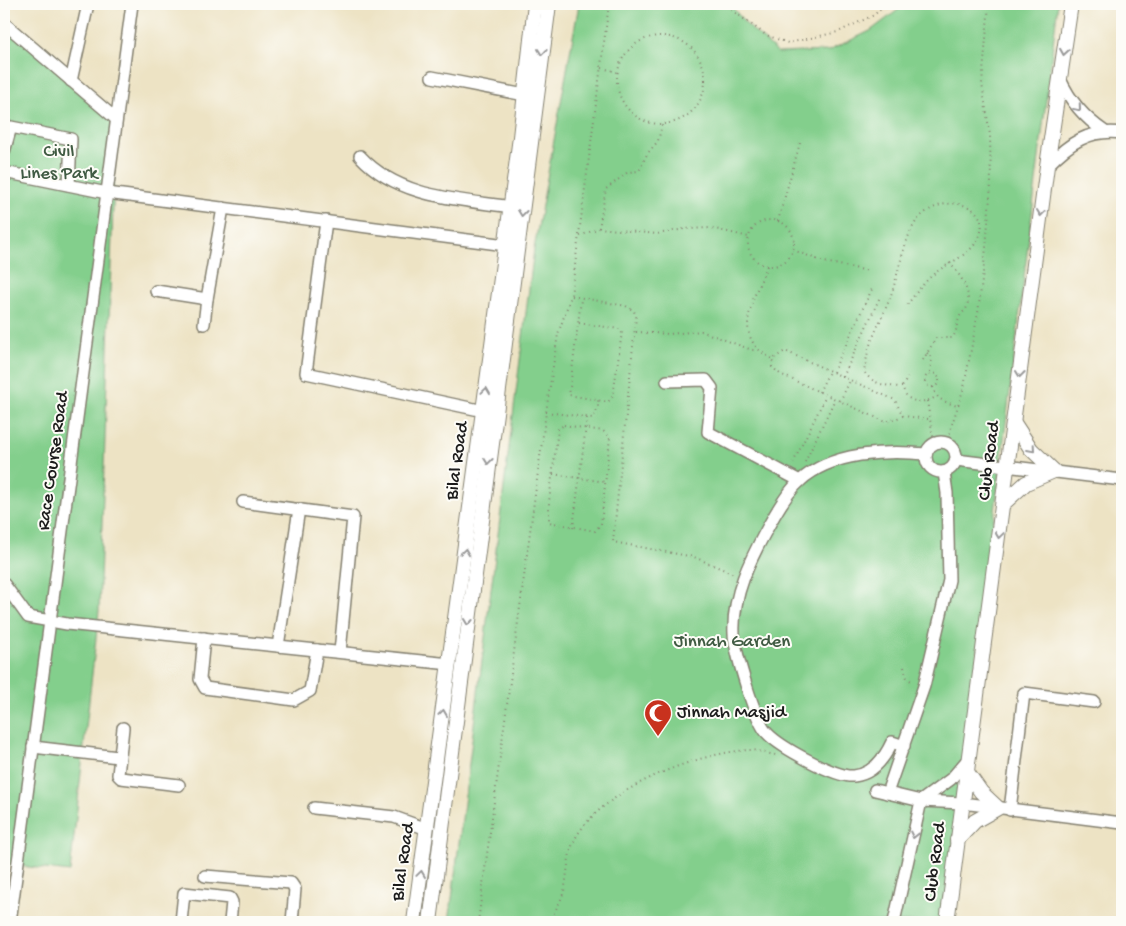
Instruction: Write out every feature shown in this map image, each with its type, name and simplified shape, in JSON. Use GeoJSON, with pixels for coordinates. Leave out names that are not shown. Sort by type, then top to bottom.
{"type":"FeatureCollection","features":[{"type":"Feature","properties":{"kind":"main road","name":"Bilal Road"},"geometry":{"type":"LineString","coordinates":[[414,922],[506,245],[535,4]]}},
{"type":"Feature","properties":{"kind":"main road","name":"Bilal Road"},"geometry":{"type":"LineString","coordinates":[[430,922],[549,4]]}},
{"type":"Feature","properties":{"kind":"main road","name":"Club Road"},"geometry":{"type":"LineString","coordinates":[[947,922],[1004,503],[1047,166],[1071,4]]}},
{"type":"Feature","properties":{"kind":"main road"},"geometry":{"type":"LineString","coordinates":[[1004,503],[1026,483],[1054,472],[1031,449],[1014,423]]}},
{"type":"Feature","properties":{"kind":"main road"},"geometry":{"type":"LineString","coordinates":[[968,772],[981,792],[1004,809]]}},
{"type":"Feature","properties":{"kind":"main road"},"geometry":{"type":"LineString","coordinates":[[957,840],[975,821],[1004,809]]}},
{"type":"Feature","properties":{"kind":"street"},"geometry":{"type":"LineString","coordinates":[[71,81],[88,4]]}},
{"type":"Feature","properties":{"kind":"street","name":"Race Course Road"},"geometry":{"type":"LineString","coordinates":[[10,922],[132,4]]}},
{"type":"Feature","properties":{"kind":"street"},"geometry":{"type":"LineString","coordinates":[[4,23],[116,119]]}},
{"type":"Feature","properties":{"kind":"street"},"geometry":{"type":"LineString","coordinates":[[432,77],[525,95]]}},
{"type":"Feature","properties":{"kind":"street"},"geometry":{"type":"LineString","coordinates":[[1060,78],[1069,97],[1082,114],[1104,131]]}},
{"type":"Feature","properties":{"kind":"street"},"geometry":{"type":"LineString","coordinates":[[4,152],[11,127],[72,139],[69,185]]}},
{"type":"Feature","properties":{"kind":"street"},"geometry":{"type":"LineString","coordinates":[[1047,166],[1072,144],[1104,131],[1122,133]]}},
{"type":"Feature","properties":{"kind":"street"},"geometry":{"type":"LineString","coordinates":[[360,156],[385,178],[418,192],[511,207]]}},
{"type":"Feature","properties":{"kind":"street"},"geometry":{"type":"LineString","coordinates":[[4,172],[107,193],[506,245]]}},
{"type":"Feature","properties":{"kind":"street"},"geometry":{"type":"LineString","coordinates":[[204,324],[224,208]]}},
{"type":"Feature","properties":{"kind":"street"},"geometry":{"type":"LineString","coordinates":[[326,221],[306,374],[484,411]]}},
{"type":"Feature","properties":{"kind":"street"},"geometry":{"type":"LineString","coordinates":[[156,290],[207,299]]}},
{"type":"Feature","properties":{"kind":"street"},"geometry":{"type":"LineString","coordinates":[[667,381],[706,380],[710,383],[712,388],[708,432],[795,478]]}},
{"type":"Feature","properties":{"kind":"street"},"geometry":{"type":"LineString","coordinates":[[934,443],[946,443],[956,452],[956,460],[954,466],[944,472],[931,468],[926,454],[934,443]]}},
{"type":"Feature","properties":{"kind":"street"},"geometry":{"type":"LineString","coordinates":[[904,746],[892,742],[873,768],[853,776],[837,772],[791,752],[766,732],[738,662],[734,634],[734,615],[745,569],[795,478],[840,460],[898,451],[926,454]]}},
{"type":"Feature","properties":{"kind":"street"},"geometry":{"type":"LineString","coordinates":[[956,460],[1122,480]]}},
{"type":"Feature","properties":{"kind":"street"},"geometry":{"type":"LineString","coordinates":[[944,472],[947,492],[949,580],[924,686],[904,746],[881,792],[921,802],[962,803],[1122,823]]}},
{"type":"Feature","properties":{"kind":"street"},"geometry":{"type":"LineString","coordinates":[[243,502],[353,517],[340,652]]}},
{"type":"Feature","properties":{"kind":"street"},"geometry":{"type":"LineString","coordinates":[[278,646],[299,509]]}},
{"type":"Feature","properties":{"kind":"street"},"geometry":{"type":"LineString","coordinates":[[4,584],[28,617],[450,664]]}},
{"type":"Feature","properties":{"kind":"street"},"geometry":{"type":"LineString","coordinates":[[204,638],[200,679],[205,688],[294,700],[310,692],[317,650]]}},
{"type":"Feature","properties":{"kind":"street"},"geometry":{"type":"LineString","coordinates":[[1004,809],[1024,693],[1094,702]]}},
{"type":"Feature","properties":{"kind":"street"},"geometry":{"type":"LineString","coordinates":[[123,728],[117,772],[120,778],[179,785]]}},
{"type":"Feature","properties":{"kind":"street"},"geometry":{"type":"LineString","coordinates":[[34,747],[118,757]]}},
{"type":"Feature","properties":{"kind":"street"},"geometry":{"type":"LineString","coordinates":[[894,922],[921,802],[951,779],[970,756]]}},
{"type":"Feature","properties":{"kind":"street"},"geometry":{"type":"LineString","coordinates":[[314,808],[394,817],[427,829]]}},
{"type":"Feature","properties":{"kind":"street"},"geometry":{"type":"LineString","coordinates":[[205,876],[291,883],[295,889],[292,922]]}},
{"type":"Feature","properties":{"kind":"street"},"geometry":{"type":"LineString","coordinates":[[181,922],[184,893],[230,898],[232,902],[230,922]]}},
{"type":"Feature","properties":{"kind":"path"},"geometry":{"type":"LineString","coordinates":[[478,922],[546,412],[558,334],[571,296],[580,236],[602,68],[608,4]]}},
{"type":"Feature","properties":{"kind":"path"},"geometry":{"type":"LineString","coordinates":[[722,4],[766,35],[788,43],[838,32],[874,15],[886,4]]}},
{"type":"Feature","properties":{"kind":"path"},"geometry":{"type":"LineString","coordinates":[[946,443],[964,387],[978,313],[987,239],[991,174],[990,135],[982,84],[989,4]]}},
{"type":"Feature","properties":{"kind":"path"},"geometry":{"type":"LineString","coordinates":[[668,36],[691,48],[704,70],[702,96],[686,117],[662,125],[645,122],[630,112],[620,98],[616,81],[617,72],[628,49],[651,37],[668,36]]}},
{"type":"Feature","properties":{"kind":"path"},"geometry":{"type":"LineString","coordinates":[[602,68],[617,72]]}},
{"type":"Feature","properties":{"kind":"path"},"geometry":{"type":"LineString","coordinates":[[599,228],[606,189],[628,172],[639,171],[647,154],[658,141],[662,125]]}},
{"type":"Feature","properties":{"kind":"path"},"geometry":{"type":"LineString","coordinates":[[778,221],[800,143]]}},
{"type":"Feature","properties":{"kind":"path"},"geometry":{"type":"LineString","coordinates":[[902,387],[891,387],[867,377],[864,371],[868,354],[893,290],[910,232],[917,219],[937,204],[950,202],[964,204],[980,219],[981,230],[974,245],[934,274],[907,305]]}},
{"type":"Feature","properties":{"kind":"path"},"geometry":{"type":"LineString","coordinates":[[778,221],[790,230],[794,240],[793,250],[783,262],[767,265],[753,256],[749,245],[749,237],[753,229],[762,222],[778,221]]}},
{"type":"Feature","properties":{"kind":"path"},"geometry":{"type":"LineString","coordinates":[[580,236],[599,228],[657,234],[684,229],[711,228],[749,237]]}},
{"type":"Feature","properties":{"kind":"path"},"geometry":{"type":"LineString","coordinates":[[793,250],[824,262],[869,271]]}},
{"type":"Feature","properties":{"kind":"path"},"geometry":{"type":"LineString","coordinates":[[923,360],[936,338],[952,338],[956,334],[960,315],[966,309],[968,303],[961,275],[949,263]]}},
{"type":"Feature","properties":{"kind":"path"},"geometry":{"type":"LineString","coordinates":[[756,350],[748,334],[747,323],[767,265]]}},
{"type":"Feature","properties":{"kind":"path"},"geometry":{"type":"LineString","coordinates":[[819,392],[872,289]]}},
{"type":"Feature","properties":{"kind":"path"},"geometry":{"type":"LineString","coordinates":[[571,296],[630,308],[636,318],[613,542],[694,557],[743,578]]}},
{"type":"Feature","properties":{"kind":"path"},"geometry":{"type":"LineString","coordinates":[[843,377],[880,297]]}},
{"type":"Feature","properties":{"kind":"path"},"geometry":{"type":"LineString","coordinates":[[580,323],[619,329],[623,336],[612,399],[608,402],[569,394],[580,323],[581,299]]}},
{"type":"Feature","properties":{"kind":"path"},"geometry":{"type":"LineString","coordinates":[[636,332],[669,334],[701,331],[756,350],[773,358]]}},
{"type":"Feature","properties":{"kind":"path"},"geometry":{"type":"LineString","coordinates":[[773,358],[785,352],[831,371],[896,400],[903,416]]}},
{"type":"Feature","properties":{"kind":"path"},"geometry":{"type":"LineString","coordinates":[[926,352],[932,358],[930,372],[925,376],[925,383],[934,387]]}},
{"type":"Feature","properties":{"kind":"path"},"geometry":{"type":"LineString","coordinates":[[773,358],[772,366],[780,374],[886,422],[903,416],[929,419]]}},
{"type":"Feature","properties":{"kind":"path"},"geometry":{"type":"LineString","coordinates":[[930,372],[936,374],[939,380],[934,387],[936,397],[940,401],[957,406]]}},
{"type":"Feature","properties":{"kind":"path"},"geometry":{"type":"LineString","coordinates":[[908,377],[902,387],[904,394],[911,400],[927,401],[936,397]]}},
{"type":"Feature","properties":{"kind":"path"},"geometry":{"type":"LineString","coordinates":[[840,401],[850,380]]}},
{"type":"Feature","properties":{"kind":"path"},"geometry":{"type":"LineString","coordinates":[[795,478],[827,395]]}},
{"type":"Feature","properties":{"kind":"path"},"geometry":{"type":"LineString","coordinates":[[795,478],[835,399]]}},
{"type":"Feature","properties":{"kind":"path"},"geometry":{"type":"LineString","coordinates":[[546,412],[587,418],[596,416],[598,400]]}},
{"type":"Feature","properties":{"kind":"path"},"geometry":{"type":"LineString","coordinates":[[927,401],[934,443]]}},
{"type":"Feature","properties":{"kind":"path"},"geometry":{"type":"LineString","coordinates":[[573,528],[587,418]]}},
{"type":"Feature","properties":{"kind":"path"},"geometry":{"type":"LineString","coordinates":[[564,425],[586,428],[605,432],[610,437],[599,529],[592,531],[549,522],[549,502],[559,428],[564,425]]}},
{"type":"Feature","properties":{"kind":"path"},"geometry":{"type":"LineString","coordinates":[[554,474],[605,482]]}},
{"type":"Feature","properties":{"kind":"path"},"geometry":{"type":"LineString","coordinates":[[904,667],[907,678],[924,686]]}},
{"type":"Feature","properties":{"kind":"path"},"geometry":{"type":"LineString","coordinates":[[549,922],[563,893],[571,850],[576,838],[590,820],[611,802],[651,776],[700,758],[751,750],[776,755],[791,752]]}},
{"type":"Feature","properties":{"kind":"green space","name":"Jinnah Garden"},"geometry":{"type":"Polygon","coordinates":[[[579,4],[730,4],[745,23],[778,53],[828,51],[870,31],[906,4],[1058,4],[944,922],[449,922],[534,249],[579,4]]]}},
{"type":"Feature","properties":{"kind":"green space","name":"Civil Lines Park"},"geometry":{"type":"Polygon","coordinates":[[[4,23],[116,119],[99,611],[70,872],[4,864],[4,23]]]}},
{"type":"Feature","properties":{"kind":"place","name":"Jinnah Masjid"},"geometry":{"type":"Point","coordinates":[658,737]}}]}
